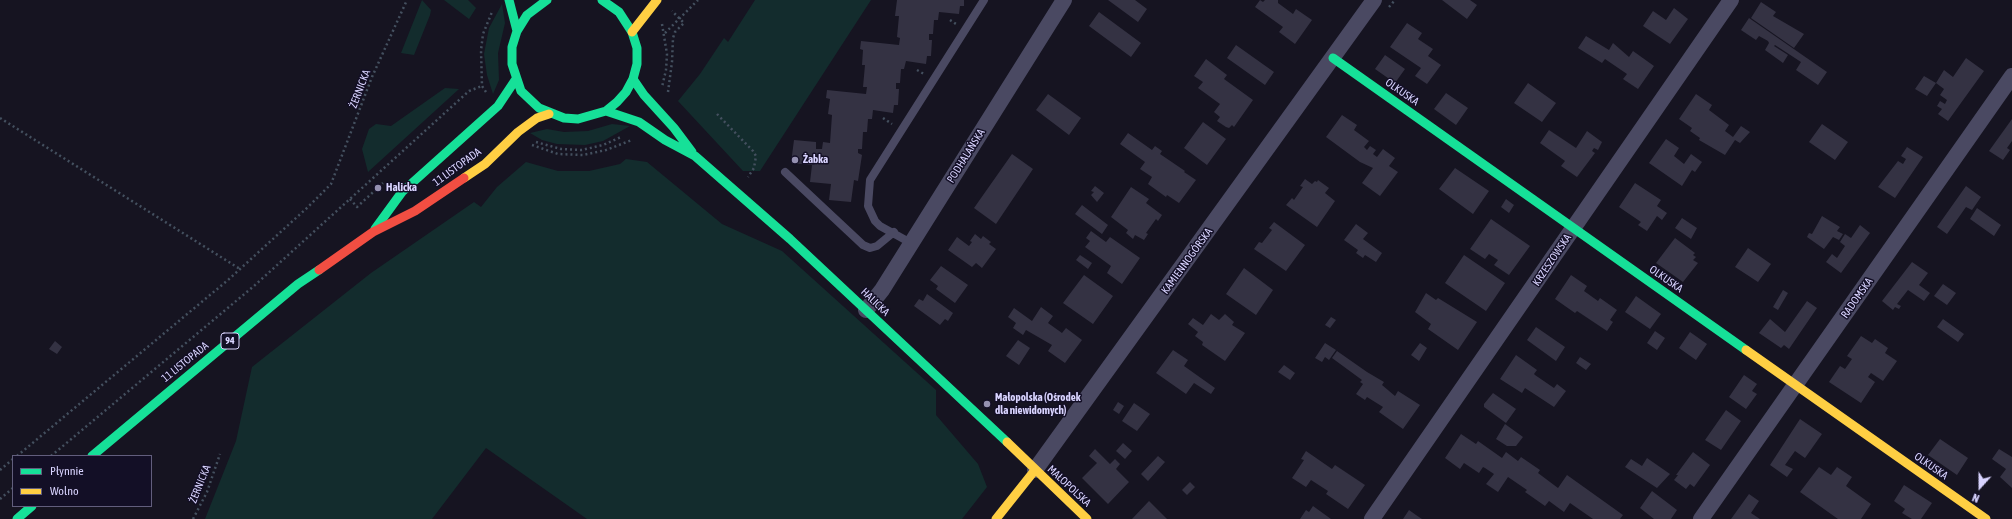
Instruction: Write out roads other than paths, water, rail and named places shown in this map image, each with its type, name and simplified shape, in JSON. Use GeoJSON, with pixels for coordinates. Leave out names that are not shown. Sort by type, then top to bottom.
{"type":"FeatureCollection","features":[{"type":"Feature","properties":{"kind":"street"},"geometry":{"type":"LineString","coordinates":[[509,0],[517,32]]}},
{"type":"Feature","properties":{"kind":"street"},"geometry":{"type":"LineString","coordinates":[[547,0],[527,15],[517,32],[512,53],[512,64],[516,79],[529,100],[550,114],[564,118],[578,119],[593,116],[606,111],[617,102],[626,92],[633,79],[637,64],[637,48],[632,32],[619,12],[602,0]]}},
{"type":"Feature","properties":{"kind":"street"},"geometry":{"type":"LineString","coordinates":[[632,32],[657,0]]}},
{"type":"Feature","properties":{"kind":"street","name":"PODHALAŃSKA"},"geometry":{"type":"LineString","coordinates":[[866,310],[882,290],[1064,0]]}},
{"type":"Feature","properties":{"kind":"street","name":"KAMIENNOGÓRSKA"},"geometry":{"type":"LineString","coordinates":[[996,519],[1035,470],[1374,0]]}},
{"type":"Feature","properties":{"kind":"street","name":"KRZESZOWSKA"},"geometry":{"type":"LineString","coordinates":[[1372,519],[1731,0]]}},
{"type":"Feature","properties":{"kind":"street","name":"OLKUSKA"},"geometry":{"type":"LineString","coordinates":[[1332,58],[1986,519]]}},
{"type":"Feature","properties":{"kind":"street","name":"RADOMSKA"},"geometry":{"type":"LineString","coordinates":[[1701,519],[2012,76]]}},
{"type":"Feature","properties":{"kind":"street","name":"11 LISTOPADA"},"geometry":{"type":"LineString","coordinates":[[373,232],[402,192],[498,106],[510,92],[516,79]]}},
{"type":"Feature","properties":{"kind":"street","name":"HALICKA"},"geometry":{"type":"LineString","coordinates":[[633,79],[644,95],[674,128],[695,156]]}},
{"type":"Feature","properties":{"kind":"street","name":"HALICKA"},"geometry":{"type":"LineString","coordinates":[[606,111],[633,119],[665,140],[695,156],[790,239],[958,395],[1035,470]]}},
{"type":"Feature","properties":{"kind":"street","name":"11 LISTOPADA"},"geometry":{"type":"LineString","coordinates":[[93,455],[298,284],[373,232],[415,212],[484,164],[518,132],[537,118],[550,114]]}},
{"type":"Feature","properties":{"kind":"street","name":"MAŁOPOLSKA"},"geometry":{"type":"LineString","coordinates":[[1035,470],[1087,519]]}},
{"type":"Feature","properties":{"kind":"street"},"geometry":{"type":"LineString","coordinates":[[17,519],[31,507]]}},
{"type":"Feature","properties":{"kind":"lane"},"geometry":{"type":"LineString","coordinates":[[911,243],[894,232],[880,226],[870,213],[868,195],[870,180],[984,0]]}},
{"type":"Feature","properties":{"kind":"lane"},"geometry":{"type":"LineString","coordinates":[[785,172],[863,245],[870,248],[877,246],[894,232]]}},
{"type":"Feature","properties":{"kind":"place","name":"Żabka"},"geometry":{"type":"Point","coordinates":[795,160]}},
{"type":"Feature","properties":{"kind":"place","name":"Halicka"},"geometry":{"type":"Point","coordinates":[378,188]}},
{"type":"Feature","properties":{"kind":"place","name":"Małopolska (Ośrodek dla niewidomych)"},"geometry":{"type":"Point","coordinates":[987,404]}}]}
